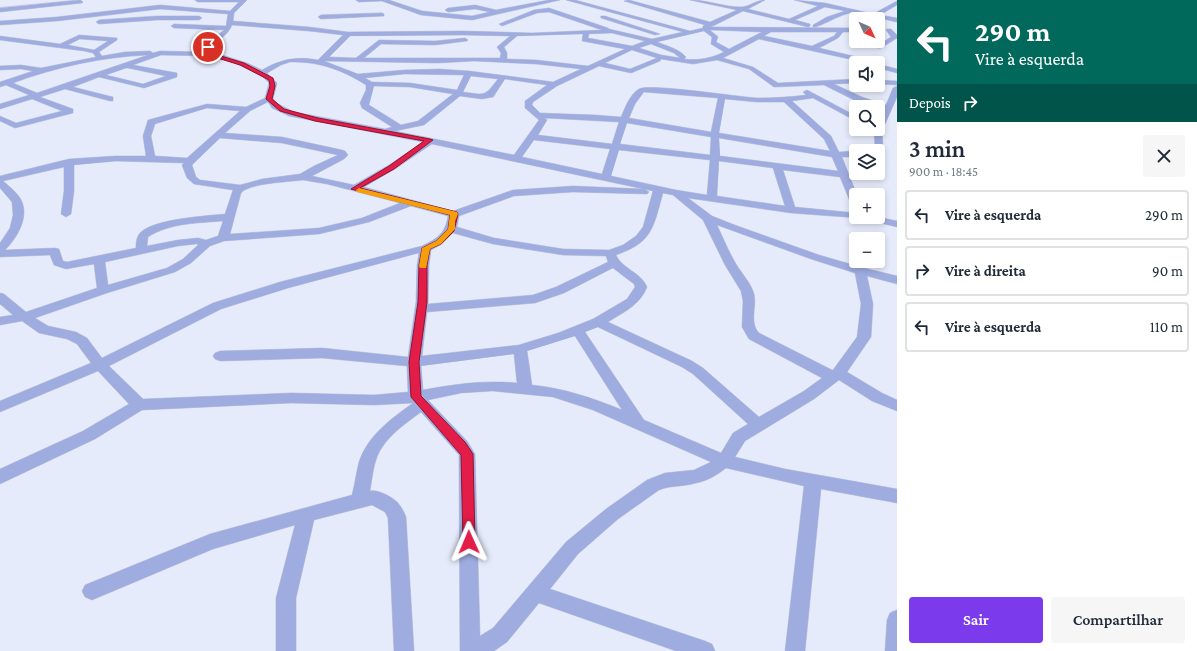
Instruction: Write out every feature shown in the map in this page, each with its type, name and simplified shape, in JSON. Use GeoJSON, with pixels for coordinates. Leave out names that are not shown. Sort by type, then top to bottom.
{"type":"FeatureCollection","features":[{"type":"Feature","properties":{"kind":"street"},"geometry":{"type":"LineString","coordinates":[[0,4],[48,0]]}},
{"type":"Feature","properties":{"kind":"street"},"geometry":{"type":"LineString","coordinates":[[198,0],[240,0]]}},
{"type":"Feature","properties":{"kind":"street"},"geometry":{"type":"LineString","coordinates":[[210,54],[206,51],[208,47],[222,36],[230,20],[244,0]]}},
{"type":"Feature","properties":{"kind":"street"},"geometry":{"type":"LineString","coordinates":[[359,0],[380,1],[424,22],[456,33],[467,40]]}},
{"type":"Feature","properties":{"kind":"street"},"geometry":{"type":"LineString","coordinates":[[480,17],[496,12],[557,0]]}},
{"type":"Feature","properties":{"kind":"street"},"geometry":{"type":"LineString","coordinates":[[569,0],[670,26],[701,29],[849,30]]}},
{"type":"Feature","properties":{"kind":"street"},"geometry":{"type":"LineString","coordinates":[[695,0],[742,9],[826,29]]}},
{"type":"Feature","properties":{"kind":"street"},"geometry":{"type":"LineString","coordinates":[[705,7],[718,0]]}},
{"type":"Feature","properties":{"kind":"street"},"geometry":{"type":"LineString","coordinates":[[743,0],[760,1]]}},
{"type":"Feature","properties":{"kind":"street"},"geometry":{"type":"LineString","coordinates":[[797,0],[862,12]]}},
{"type":"Feature","properties":{"kind":"street"},"geometry":{"type":"LineString","coordinates":[[627,1],[679,15],[691,16],[701,29],[715,38],[714,43],[730,52]]}},
{"type":"Feature","properties":{"kind":"street"},"geometry":{"type":"LineString","coordinates":[[516,159],[541,126],[543,120],[528,106],[529,101],[554,84],[601,64],[632,48],[650,41],[701,29],[760,1]]}},
{"type":"Feature","properties":{"kind":"street"},"geometry":{"type":"LineString","coordinates":[[0,17],[13,2]]}},
{"type":"Feature","properties":{"kind":"street"},"geometry":{"type":"LineString","coordinates":[[584,3],[580,7],[580,9],[584,11]]}},
{"type":"Feature","properties":{"kind":"street"},"geometry":{"type":"LineString","coordinates":[[597,6],[610,3]]}},
{"type":"Feature","properties":{"kind":"street"},"geometry":{"type":"LineString","coordinates":[[880,12],[897,3]]}},
{"type":"Feature","properties":{"kind":"street"},"geometry":{"type":"LineString","coordinates":[[0,10],[82,4],[106,13]]}},
{"type":"Feature","properties":{"kind":"street"},"geometry":{"type":"LineString","coordinates":[[504,4],[512,9]]}},
{"type":"Feature","properties":{"kind":"street"},"geometry":{"type":"LineString","coordinates":[[615,12],[642,5]]}},
{"type":"Feature","properties":{"kind":"street"},"geometry":{"type":"LineString","coordinates":[[790,20],[825,5]]}},
{"type":"Feature","properties":{"kind":"street"},"geometry":{"type":"LineString","coordinates":[[890,6],[897,7]]}},
{"type":"Feature","properties":{"kind":"street"},"geometry":{"type":"LineString","coordinates":[[0,23],[57,19],[160,7],[173,8],[230,20]]}},
{"type":"Feature","properties":{"kind":"street"},"geometry":{"type":"LineString","coordinates":[[94,23],[157,18],[185,18],[230,20],[348,34],[424,22],[430,14],[471,7],[496,12]]}},
{"type":"Feature","properties":{"kind":"street"},"geometry":{"type":"LineString","coordinates":[[157,18],[173,8]]}},
{"type":"Feature","properties":{"kind":"street"},"geometry":{"type":"LineString","coordinates":[[517,25],[499,24],[536,11],[549,10],[612,31],[650,41],[676,52],[688,61]]}},
{"type":"Feature","properties":{"kind":"street"},"geometry":{"type":"LineString","coordinates":[[815,26],[829,18],[854,10]]}},
{"type":"Feature","properties":{"kind":"street"},"geometry":{"type":"LineString","coordinates":[[321,17],[382,14],[374,22]]}},
{"type":"Feature","properties":{"kind":"street"},"geometry":{"type":"LineString","coordinates":[[430,14],[480,17],[489,21]]}},
{"type":"Feature","properties":{"kind":"street"},"geometry":{"type":"LineString","coordinates":[[720,14],[727,16]]}},
{"type":"Feature","properties":{"kind":"street"},"geometry":{"type":"LineString","coordinates":[[596,15],[665,37]]}},
{"type":"Feature","properties":{"kind":"street"},"geometry":{"type":"LineString","coordinates":[[653,22],[679,15]]}},
{"type":"Feature","properties":{"kind":"street"},"geometry":{"type":"LineString","coordinates":[[653,32],[691,16]]}},
{"type":"Feature","properties":{"kind":"street"},"geometry":{"type":"LineString","coordinates":[[885,17],[897,20]]}},
{"type":"Feature","properties":{"kind":"street"},"geometry":{"type":"LineString","coordinates":[[185,18],[172,28],[230,20]]}},
{"type":"Feature","properties":{"kind":"street"},"geometry":{"type":"LineString","coordinates":[[57,19],[57,25],[84,23]]}},
{"type":"Feature","properties":{"kind":"street"},"geometry":{"type":"LineString","coordinates":[[11,39],[25,31],[33,21]]}},
{"type":"Feature","properties":{"kind":"street"},"geometry":{"type":"LineString","coordinates":[[540,27],[578,34]]}},
{"type":"Feature","properties":{"kind":"street"},"geometry":{"type":"LineString","coordinates":[[812,49],[836,37],[841,32],[841,29]]}},
{"type":"Feature","properties":{"kind":"street"},"geometry":{"type":"LineString","coordinates":[[586,33],[584,40],[632,48],[652,55],[688,61],[704,61],[717,58],[730,52],[760,37],[770,30]]}},
{"type":"Feature","properties":{"kind":"street"},"geometry":{"type":"LineString","coordinates":[[885,44],[895,37],[886,30],[897,30]]}},
{"type":"Feature","properties":{"kind":"street"},"geometry":{"type":"LineString","coordinates":[[456,33],[487,31],[513,37]]}},
{"type":"Feature","properties":{"kind":"street"},"geometry":{"type":"LineString","coordinates":[[358,60],[379,42],[435,43],[612,31]]}},
{"type":"Feature","properties":{"kind":"street"},"geometry":{"type":"LineString","coordinates":[[321,61],[348,34]]}},
{"type":"Feature","properties":{"kind":"street"},"geometry":{"type":"LineString","coordinates":[[503,60],[504,52],[500,48],[513,37]]}},
{"type":"Feature","properties":{"kind":"street"},"geometry":{"type":"LineString","coordinates":[[760,37],[849,57]]}},
{"type":"Feature","properties":{"kind":"street"},"geometry":{"type":"LineString","coordinates":[[0,38],[84,49],[98,55]]}},
{"type":"Feature","properties":{"kind":"street"},"geometry":{"type":"LineString","coordinates":[[60,46],[76,38],[115,39],[98,55]]}},
{"type":"Feature","properties":{"kind":"street"},"geometry":{"type":"LineString","coordinates":[[4,84],[42,69],[98,55],[132,53],[210,54],[233,60],[271,79],[273,83],[269,99]]}},
{"type":"Feature","properties":{"kind":"street"},"geometry":{"type":"LineString","coordinates":[[0,107],[126,66],[160,53]]}},
{"type":"Feature","properties":{"kind":"street"},"geometry":{"type":"LineString","coordinates":[[717,58],[751,68],[777,85],[849,82]]}},
{"type":"Feature","properties":{"kind":"street"},"geometry":{"type":"LineString","coordinates":[[261,73],[289,60],[503,60],[589,68]]}},
{"type":"Feature","properties":{"kind":"street"},"geometry":{"type":"LineString","coordinates":[[601,64],[631,70],[658,60]]}},
{"type":"Feature","properties":{"kind":"street"},"geometry":{"type":"LineString","coordinates":[[321,61],[359,76],[370,84],[410,85],[459,92],[477,97],[490,95],[503,77]]}},
{"type":"Feature","properties":{"kind":"street"},"geometry":{"type":"LineString","coordinates":[[434,71],[438,61]]}},
{"type":"Feature","properties":{"kind":"street"},"geometry":{"type":"LineString","coordinates":[[98,75],[144,86],[174,75],[126,66]]}},
{"type":"Feature","properties":{"kind":"street"},"geometry":{"type":"LineString","coordinates":[[0,68],[21,67],[42,69],[59,76],[69,85],[110,99]]}},
{"type":"Feature","properties":{"kind":"street"},"geometry":{"type":"LineString","coordinates":[[885,68],[897,71]]}},
{"type":"Feature","properties":{"kind":"street"},"geometry":{"type":"LineString","coordinates":[[359,76],[434,71],[469,73],[554,84]]}},
{"type":"Feature","properties":{"kind":"street"},"geometry":{"type":"LineString","coordinates":[[386,132],[398,127],[421,123],[459,92],[469,73]]}},
{"type":"Feature","properties":{"kind":"street"},"geometry":{"type":"LineString","coordinates":[[885,82],[897,83]]}},
{"type":"Feature","properties":{"kind":"street"},"geometry":{"type":"LineString","coordinates":[[0,118],[15,126],[70,112],[4,84]]}},
{"type":"Feature","properties":{"kind":"street"},"geometry":{"type":"LineString","coordinates":[[370,84],[370,90],[364,103],[365,106],[398,127]]}},
{"type":"Feature","properties":{"kind":"street"},"geometry":{"type":"LineString","coordinates":[[827,84],[859,99],[888,108]]}},
{"type":"Feature","properties":{"kind":"street"},"geometry":{"type":"LineString","coordinates":[[797,85],[813,96],[849,115]]}},
{"type":"Feature","properties":{"kind":"street"},"geometry":{"type":"LineString","coordinates":[[885,114],[897,88]]}},
{"type":"Feature","properties":{"kind":"street"},"geometry":{"type":"LineString","coordinates":[[606,178],[624,120],[638,92],[642,90],[654,89],[757,100],[786,100],[813,96]]}},
{"type":"Feature","properties":{"kind":"street"},"geometry":{"type":"LineString","coordinates":[[712,199],[715,134],[722,96]]}},
{"type":"Feature","properties":{"kind":"street"},"geometry":{"type":"LineString","coordinates":[[269,99],[247,109],[189,161],[187,165],[188,172],[192,178],[197,182],[240,188],[262,182],[303,177],[328,181],[454,214],[498,197],[528,192],[573,189],[676,192],[712,199],[791,210],[849,215]]}},
{"type":"Feature","properties":{"kind":"street"},"geometry":{"type":"LineString","coordinates":[[269,99],[275,106],[292,114],[430,140],[606,178],[658,191]]}},
{"type":"Feature","properties":{"kind":"street"},"geometry":{"type":"LineString","coordinates":[[786,100],[828,138],[849,188]]}},
{"type":"Feature","properties":{"kind":"street"},"geometry":{"type":"LineString","coordinates":[[151,157],[147,136],[151,122],[207,106],[247,109]]}},
{"type":"Feature","properties":{"kind":"street"},"geometry":{"type":"LineString","coordinates":[[538,115],[595,117],[624,120],[836,155],[849,154]]}},
{"type":"Feature","properties":{"kind":"street"},"geometry":{"type":"LineString","coordinates":[[217,135],[282,140],[342,153],[343,156],[317,168],[303,177]]}},
{"type":"Feature","properties":{"kind":"street"},"geometry":{"type":"LineString","coordinates":[[532,138],[715,158],[844,175]]}},
{"type":"Feature","properties":{"kind":"street"},"geometry":{"type":"LineString","coordinates":[[354,189],[392,167],[430,140]]}},
{"type":"Feature","properties":{"kind":"street"},"geometry":{"type":"LineString","coordinates":[[0,179],[30,170],[93,159],[151,157],[189,161]]}},
{"type":"Feature","properties":{"kind":"street"},"geometry":{"type":"LineString","coordinates":[[66,214],[69,191],[69,162]]}},
{"type":"Feature","properties":{"kind":"street"},"geometry":{"type":"LineString","coordinates":[[777,166],[791,210]]}},
{"type":"Feature","properties":{"kind":"street"},"geometry":{"type":"LineString","coordinates":[[0,183],[17,202],[18,218],[14,232],[7,242],[0,248]]}},
{"type":"Feature","properties":{"kind":"street"},"geometry":{"type":"LineString","coordinates":[[223,238],[236,193],[240,188]]}},
{"type":"Feature","properties":{"kind":"street"},"geometry":{"type":"LineString","coordinates":[[422,309],[535,299],[560,290],[612,258],[640,238],[648,228],[658,191]]}},
{"type":"Feature","properties":{"kind":"street"},"geometry":{"type":"LineString","coordinates":[[676,192],[708,218],[760,238],[860,271],[897,280]]}},
{"type":"Feature","properties":{"kind":"street"},"geometry":{"type":"LineString","coordinates":[[0,321],[24,317],[103,290],[171,270],[187,261],[206,244],[223,238],[319,231],[365,220],[411,202]]}},
{"type":"Feature","properties":{"kind":"street"},"geometry":{"type":"LineString","coordinates":[[0,407],[100,365],[217,306],[291,283],[426,248],[438,242],[451,229],[454,214]]}},
{"type":"Feature","properties":{"kind":"street"},"geometry":{"type":"LineString","coordinates":[[142,250],[142,238],[144,234],[158,228],[182,222],[228,217]]}},
{"type":"Feature","properties":{"kind":"street"},"geometry":{"type":"LineString","coordinates":[[708,218],[746,292],[750,306],[747,325],[748,330],[754,336],[897,406]]}},
{"type":"Feature","properties":{"kind":"street"},"geometry":{"type":"LineString","coordinates":[[885,222],[897,224]]}},
{"type":"Feature","properties":{"kind":"street"},"geometry":{"type":"LineString","coordinates":[[220,356],[322,353],[414,362],[520,349],[598,322],[631,302],[638,294],[641,287],[639,282],[612,258],[493,241],[451,229]]}},
{"type":"Feature","properties":{"kind":"street"},"geometry":{"type":"LineString","coordinates":[[0,254],[54,251],[58,263],[66,266],[195,240],[206,244]]}},
{"type":"Feature","properties":{"kind":"street"},"geometry":{"type":"LineString","coordinates":[[426,248],[423,265],[422,309],[414,362],[419,400],[461,445],[467,454],[470,651]]}},
{"type":"Feature","properties":{"kind":"street"},"geometry":{"type":"LineString","coordinates":[[99,260],[103,290]]}},
{"type":"Feature","properties":{"kind":"street"},"geometry":{"type":"LineString","coordinates":[[476,651],[500,635],[572,548],[612,514],[653,485],[664,480],[695,477],[712,470],[724,461],[738,437],[809,395],[835,375],[851,357],[864,337],[867,304],[860,271]]}},
{"type":"Feature","properties":{"kind":"street"},"geometry":{"type":"LineString","coordinates":[[0,297],[24,317],[44,330],[71,335],[82,341],[100,365],[139,405]]}},
{"type":"Feature","properties":{"kind":"street"},"geometry":{"type":"LineString","coordinates":[[598,322],[687,364],[698,371],[758,425]]}},
{"type":"Feature","properties":{"kind":"street"},"geometry":{"type":"LineString","coordinates":[[577,330],[638,422]]}},
{"type":"Feature","properties":{"kind":"street"},"geometry":{"type":"LineString","coordinates":[[520,349],[525,389]]}},
{"type":"Feature","properties":{"kind":"street"},"geometry":{"type":"LineString","coordinates":[[0,477],[88,435],[139,405],[291,398],[419,400],[461,388],[493,386],[554,392],[598,406],[638,422],[724,461],[813,481],[897,496]]}},
{"type":"Feature","properties":{"kind":"street"},"geometry":{"type":"LineString","coordinates":[[360,500],[369,458],[376,444],[383,434],[419,400]]}},
{"type":"Feature","properties":{"kind":"street"},"geometry":{"type":"LineString","coordinates":[[795,651],[813,481]]}},
{"type":"Feature","properties":{"kind":"street"},"geometry":{"type":"LineString","coordinates":[[92,591],[210,542],[307,514],[374,497],[391,507],[397,517],[404,651]]}},
{"type":"Feature","properties":{"kind":"street"},"geometry":{"type":"LineString","coordinates":[[286,651],[286,598],[307,514]]}},
{"type":"Feature","properties":{"kind":"street"},"geometry":{"type":"LineString","coordinates":[[536,593],[705,651]]}},
{"type":"Feature","properties":{"kind":"street"},"geometry":{"type":"LineString","coordinates":[[896,651],[897,620]]}},
{"type":"Feature","properties":{"kind":"slow traffic"},"geometry":{"type":"LineString","coordinates":[[359,190],[454,214],[451,229],[438,242],[426,248],[423,266]]}},
{"type":"Feature","properties":{"kind":"route"},"geometry":{"type":"LineString","coordinates":[[208,47],[206,51],[210,54],[221,56],[242,64],[266,75],[271,79],[273,86],[269,99],[275,106],[282,110],[317,120],[430,140],[392,167],[354,189],[411,202],[454,214],[451,229],[438,242],[426,248],[423,265],[422,302],[414,362],[416,397],[461,445],[467,454],[469,542]]}}]}
